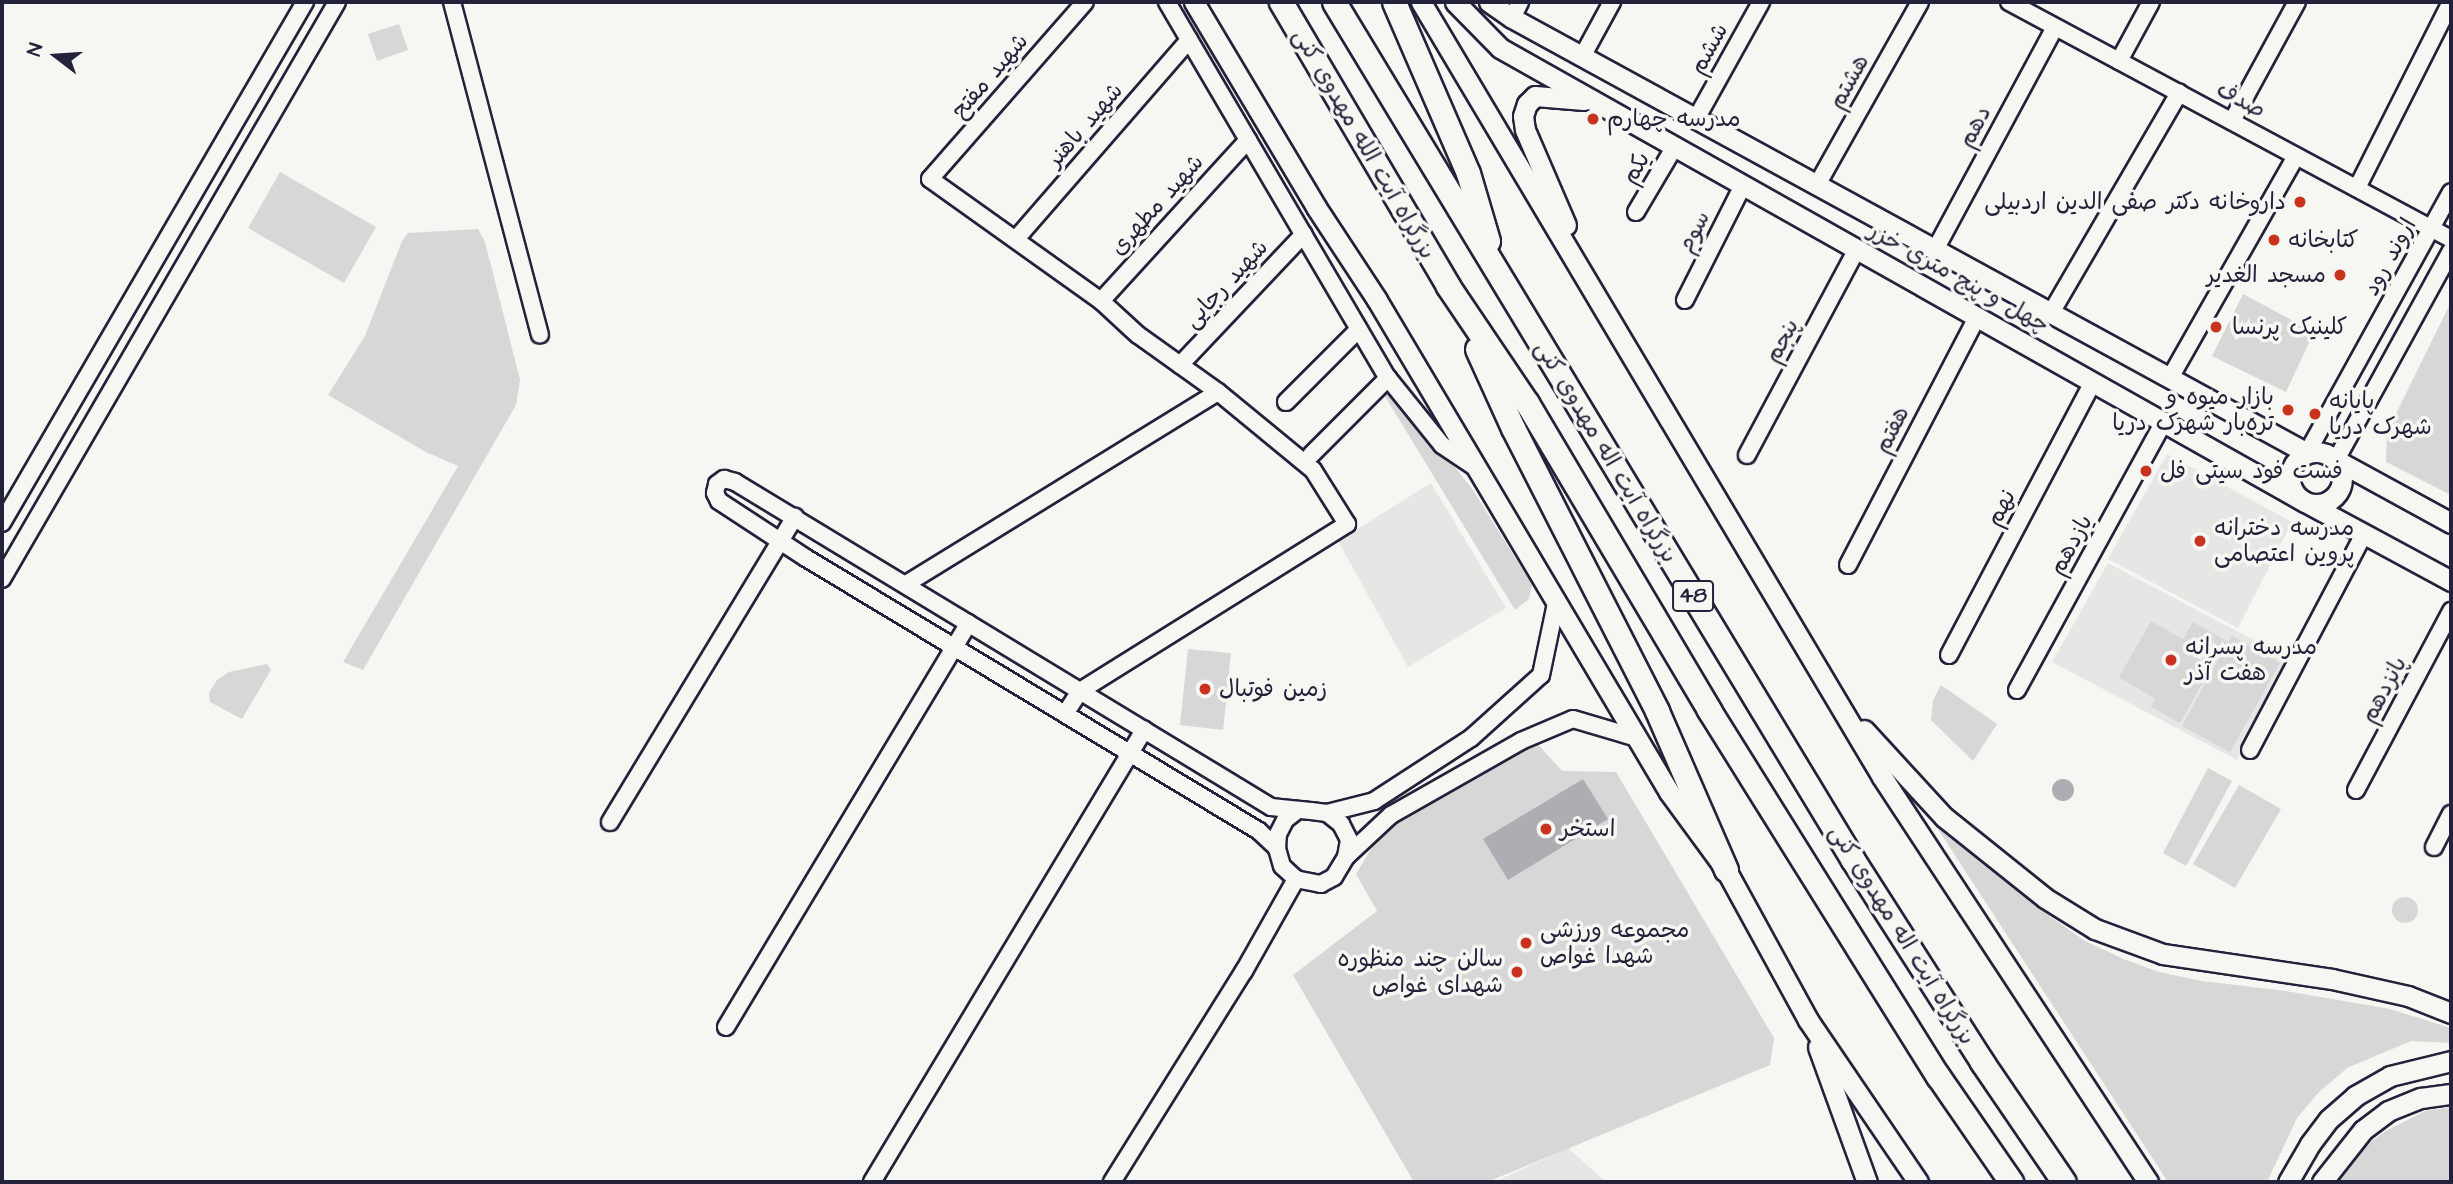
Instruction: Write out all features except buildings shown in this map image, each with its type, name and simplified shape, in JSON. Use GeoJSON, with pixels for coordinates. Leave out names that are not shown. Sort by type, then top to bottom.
{"type":"FeatureCollection","features":[{"type":"Feature","properties":{"kind":"highway","name":"بزرگراه آیت الله مهدوی کنی"},"geometry":{"type":"LineString","coordinates":[[1281,2],[1448,286]]}},
{"type":"Feature","properties":{"kind":"highway","name":"بزرگراه آیت اله مهدوی کنی"},"geometry":{"type":"LineString","coordinates":[[1334,2],[1853,860],[2064,1182]]}},
{"type":"Feature","properties":{"kind":"highway"},"geometry":{"type":"LineString","coordinates":[[1394,2],[1468,173],[1497,271]]}},
{"type":"Feature","properties":{"kind":"highway"},"geometry":{"type":"LineString","coordinates":[[1448,286],[1513,428],[1657,711],[1726,870]]}},
{"type":"Feature","properties":{"kind":"highway","name":"بزرگراه آیت اله مهدوی کنی"},"geometry":{"type":"LineString","coordinates":[[1448,286],[1527,403],[1709,709],[1923,1052],[2011,1182]]}},
{"type":"Feature","properties":{"kind":"main road"},"geometry":{"type":"LineString","coordinates":[[1194,2],[1669,792],[1726,870],[1808,1020],[1918,1182]]}},
{"type":"Feature","properties":{"kind":"main road"},"geometry":{"type":"LineString","coordinates":[[1421,2],[1882,777],[2148,1182]]}},
{"type":"Feature","properties":{"kind":"main road","name":"چهل و پنج متری خزر"},"geometry":{"type":"LineString","coordinates":[[1455,2],[1500,48],[2305,502],[2451,580]]}},
{"type":"Feature","properties":{"kind":"main road","name":"چهل و پنج متری خزر"},"geometry":{"type":"LineString","coordinates":[[1489,2],[1516,10],[1582,57],[2307,453]]}},
{"type":"Feature","properties":{"kind":"main road"},"geometry":{"type":"LineString","coordinates":[[1597,103],[1550,95],[1535,96],[1527,104],[1523,116],[1525,130],[1601,306]]}},
{"type":"Feature","properties":{"kind":"main road"},"geometry":{"type":"LineString","coordinates":[[2336,460],[2343,476],[2337,493],[2323,503],[2305,502],[2298,496],[2290,481],[2293,464],[2307,453],[2322,452],[2451,523]]}},
{"type":"Feature","properties":{"kind":"main road"},"geometry":{"type":"LineString","coordinates":[[1842,706],[1944,817],[2045,898],[2095,929],[2163,954],[2332,979],[2408,996],[2451,1013]]}},
{"type":"Feature","properties":{"kind":"main road"},"geometry":{"type":"LineString","coordinates":[[1808,1020],[1867,1182]]}},
{"type":"Feature","properties":{"kind":"main road"},"geometry":{"type":"LineString","coordinates":[[2288,1182],[2322,1127],[2354,1096],[2390,1076],[2451,1061]]}},
{"type":"Feature","properties":{"kind":"main road"},"geometry":{"type":"LineString","coordinates":[[2322,1182],[2362,1130],[2388,1111],[2421,1098],[2451,1094]]}},
{"type":"Feature","properties":{"kind":"street"},"geometry":{"type":"LineString","coordinates":[[2,523],[305,2]]}},
{"type":"Feature","properties":{"kind":"street"},"geometry":{"type":"LineString","coordinates":[[2,579],[337,2]]}},
{"type":"Feature","properties":{"kind":"street"},"geometry":{"type":"LineString","coordinates":[[452,2],[540,335]]}},
{"type":"Feature","properties":{"kind":"street","name":"شهید مفتح"},"geometry":{"type":"LineString","coordinates":[[1016,239],[930,179],[1085,2]]}},
{"type":"Feature","properties":{"kind":"street"},"geometry":{"type":"LineString","coordinates":[[1167,2],[1388,378],[1442,445],[1475,467]]}},
{"type":"Feature","properties":{"kind":"street"},"geometry":{"type":"LineString","coordinates":[[1582,57],[1612,2]]}},
{"type":"Feature","properties":{"kind":"street","name":"ششم"},"geometry":{"type":"LineString","coordinates":[[1696,119],[1761,2]]}},
{"type":"Feature","properties":{"kind":"street","name":"هشتم"},"geometry":{"type":"LineString","coordinates":[[1817,185],[1920,2]]}},
{"type":"Feature","properties":{"kind":"street","name":"صدف"},"geometry":{"type":"LineString","coordinates":[[2009,2],[2451,239]]}},
{"type":"Feature","properties":{"kind":"street"},"geometry":{"type":"LineString","coordinates":[[2119,61],[2151,2]]}},
{"type":"Feature","properties":{"kind":"street"},"geometry":{"type":"LineString","coordinates":[[2232,121],[2297,2]]}},
{"type":"Feature","properties":{"kind":"street"},"geometry":{"type":"LineString","coordinates":[[2357,188],[2451,2]]}},
{"type":"Feature","properties":{"kind":"street","name":"دهم"},"geometry":{"type":"LineString","coordinates":[[1935,250],[2055,27]]}},
{"type":"Feature","properties":{"kind":"street","name":"شهید باهنر"},"geometry":{"type":"LineString","coordinates":[[1016,239],[1189,40]]}},
{"type":"Feature","properties":{"kind":"street"},"geometry":{"type":"LineString","coordinates":[[2050,313],[2179,93]]}},
{"type":"Feature","properties":{"kind":"street","name":"شهید مطهری"},"geometry":{"type":"LineString","coordinates":[[1101,301],[1248,140]]}},
{"type":"Feature","properties":{"kind":"street","name":"یکم"},"geometry":{"type":"LineString","coordinates":[[1636,212],[1675,146]]}},
{"type":"Feature","properties":{"kind":"street"},"geometry":{"type":"LineString","coordinates":[[2170,378],[2296,156]]}},
{"type":"Feature","properties":{"kind":"street","name":"سوم"},"geometry":{"type":"LineString","coordinates":[[1685,300],[1743,185]]}},
{"type":"Feature","properties":{"kind":"street","name":"اروند رود"},"geometry":{"type":"LineString","coordinates":[[2307,453],[2451,192]]}},
{"type":"Feature","properties":{"kind":"street","name":"شهید رجایی"},"geometry":{"type":"LineString","coordinates":[[1181,365],[1304,234]]}},
{"type":"Feature","properties":{"kind":"street"},"geometry":{"type":"LineString","coordinates":[[1016,239],[1101,301],[1138,335],[1219,392],[1313,470],[1347,524],[1080,691],[1065,714]]}},
{"type":"Feature","properties":{"kind":"street","name":"پنجم"},"geometry":{"type":"LineString","coordinates":[[1747,455],[1857,249]]}},
{"type":"Feature","properties":{"kind":"street"},"geometry":{"type":"LineString","coordinates":[[2336,460],[2451,251]]}},
{"type":"Feature","properties":{"kind":"street","name":"هفتم"},"geometry":{"type":"LineString","coordinates":[[1848,565],[1976,317]]}},
{"type":"Feature","properties":{"kind":"street"},"geometry":{"type":"LineString","coordinates":[[1286,402],[1359,329]]}},
{"type":"Feature","properties":{"kind":"street"},"geometry":{"type":"LineString","coordinates":[[1311,455],[1388,378]]}},
{"type":"Feature","properties":{"kind":"street","name":"نهم"},"geometry":{"type":"LineString","coordinates":[[1949,655],[2093,382]]}},
{"type":"Feature","properties":{"kind":"street"},"geometry":{"type":"LineString","coordinates":[[906,584],[1219,392]]}},
{"type":"Feature","properties":{"kind":"street","name":"یازدهم"},"geometry":{"type":"LineString","coordinates":[[2017,690],[2164,422]]}},
{"type":"Feature","properties":{"kind":"street"},"geometry":{"type":"LineString","coordinates":[[1556,603],[1541,675],[1471,738],[1374,801],[1327,813],[1271,807],[732,480],[724,479],[717,484],[715,493],[719,501],[780,541],[1259,831],[1277,848],[1282,866],[1296,879],[1321,884],[1334,877],[1346,858],[1391,816],[1521,741],[1552,727],[1573,719],[1637,738]]}},
{"type":"Feature","properties":{"kind":"street"},"geometry":{"type":"LineString","coordinates":[[610,822],[795,517]]}},
{"type":"Feature","properties":{"kind":"street"},"geometry":{"type":"LineString","coordinates":[[2250,750],[2364,534]]}},
{"type":"Feature","properties":{"kind":"street","name":"پانزدهم"},"geometry":{"type":"LineString","coordinates":[[2356,790],[2451,611]]}},
{"type":"Feature","properties":{"kind":"street"},"geometry":{"type":"LineString","coordinates":[[726,1027],[969,623]]}},
{"type":"Feature","properties":{"kind":"street"},"geometry":{"type":"LineString","coordinates":[[872,1182],[1144,730]]}},
{"type":"Feature","properties":{"kind":"street"},"geometry":{"type":"LineString","coordinates":[[1277,848],[1285,820],[1298,810]]}},
{"type":"Feature","properties":{"kind":"street"},"geometry":{"type":"LineString","coordinates":[[1327,813],[1341,824],[1349,840],[1346,858]]}},
{"type":"Feature","properties":{"kind":"street"},"geometry":{"type":"LineString","coordinates":[[2434,847],[2451,814]]}},
{"type":"Feature","properties":{"kind":"street"},"geometry":{"type":"LineString","coordinates":[[1112,1182],[1244,971],[1296,879]]}},
{"type":"Feature","properties":{"kind":"shaded area"},"geometry":{"type":"Polygon","coordinates":[[[399,24],[408,50],[377,61],[368,34],[399,24]]]}},
{"type":"Feature","properties":{"kind":"shaded area"},"geometry":{"type":"Polygon","coordinates":[[[280,172],[376,227],[344,283],[248,228],[280,172]]]}},
{"type":"Feature","properties":{"kind":"shaded area"},"geometry":{"type":"Polygon","coordinates":[[[478,229],[485,242],[520,380],[516,405],[363,670],[343,662],[458,466],[426,452],[328,395],[365,336],[402,241],[408,233],[478,229]]]}},
{"type":"Feature","properties":{"kind":"shaded area"},"geometry":{"type":"Polygon","coordinates":[[[2243,294],[2314,332],[2286,392],[2212,356],[2243,294]]]}},
{"type":"Feature","properties":{"kind":"shaded area"},"geometry":{"type":"Polygon","coordinates":[[[2451,302],[2451,495],[2386,462],[2387,432],[2451,302]]]}},
{"type":"Feature","properties":{"kind":"shaded area"},"geometry":{"type":"Polygon","coordinates":[[[1391,386],[1473,490],[1532,585],[1529,599],[1515,610],[1383,393],[1391,386]]]}},
{"type":"Feature","properties":{"kind":"shaded area","name":"مدرسه دخترانه پروین اعتصامی"},"geometry":{"type":"Polygon","coordinates":[[[2167,454],[2292,522],[2238,628],[2108,559],[2167,454]]]}},
{"type":"Feature","properties":{"kind":"shaded area"},"geometry":{"type":"Polygon","coordinates":[[[1431,483],[1506,608],[1408,667],[1338,541],[1431,483]]]}},
{"type":"Feature","properties":{"kind":"shaded area","name":"مدرسه پسرانه هفت آذر"},"geometry":{"type":"Polygon","coordinates":[[[2108,563],[2290,659],[2237,760],[2052,662],[2108,563]]]}},
{"type":"Feature","properties":{"kind":"shaded area"},"geometry":{"type":"Polygon","coordinates":[[[2151,621],[2183,639],[2193,622],[2228,642],[2232,636],[2280,663],[2230,752],[2182,726],[2219,658],[2188,641],[2185,648],[2213,664],[2180,723],[2151,707],[2155,699],[2119,677],[2151,621]]]}},
{"type":"Feature","properties":{"kind":"shaded area","name":"زمین فوتبال"},"geometry":{"type":"Polygon","coordinates":[[[1188,649],[1231,653],[1223,730],[1180,725],[1188,649]]]}},
{"type":"Feature","properties":{"kind":"shaded area"},"geometry":{"type":"Polygon","coordinates":[[[267,664],[271,670],[242,719],[210,702],[209,693],[217,680],[229,672],[267,664]]]}},
{"type":"Feature","properties":{"kind":"shaded area"},"geometry":{"type":"Polygon","coordinates":[[[1941,685],[1997,724],[1973,761],[1931,720],[1933,700],[1941,685]]]}},
{"type":"Feature","properties":{"kind":"shaded area","name":"مجموعه ورزشی شهدا غواص"},"geometry":{"type":"Polygon","coordinates":[[[1535,741],[1562,771],[1616,772],[1774,1038],[1770,1065],[1487,1182],[1414,1182],[1293,975],[1377,911],[1356,874],[1381,832],[1535,741]]]}},
{"type":"Feature","properties":{"kind":"shaded area"},"geometry":{"type":"Polygon","coordinates":[[[2208,768],[2232,781],[2186,866],[2163,853],[2208,768]]]}},
{"type":"Feature","properties":{"kind":"shaded area","name":"استخر"},"geometry":{"type":"Polygon","coordinates":[[[1583,779],[1608,819],[1508,880],[1483,839],[1583,779]]]}},
{"type":"Feature","properties":{"kind":"shaded area"},"geometry":{"type":"Polygon","coordinates":[[[2063,779],[2071,782],[2074,790],[2071,798],[2063,801],[2055,798],[2052,790],[2055,782],[2063,779]]]}},
{"type":"Feature","properties":{"kind":"shaded area"},"geometry":{"type":"Polygon","coordinates":[[[2239,785],[2281,809],[2235,888],[2193,864],[2239,785]]]}},
{"type":"Feature","properties":{"kind":"shaded area"},"geometry":{"type":"Polygon","coordinates":[[[1930,817],[2041,910],[2085,941],[2126,960],[2159,972],[2202,981],[2286,991],[2390,1009],[2451,1028],[2451,1043],[2411,1041],[2347,1068],[2318,1093],[2297,1118],[2267,1182],[2168,1182],[1930,817]]]}},
{"type":"Feature","properties":{"kind":"shaded area"},"geometry":{"type":"Polygon","coordinates":[[[2405,897],[2414,901],[2418,910],[2414,919],[2405,923],[2396,919],[2392,910],[2396,901],[2405,897]]]}},
{"type":"Feature","properties":{"kind":"shaded area"},"geometry":{"type":"Polygon","coordinates":[[[2451,1107],[2451,1182],[2338,1182],[2343,1171],[2363,1148],[2384,1132],[2425,1111],[2451,1107]]]}},
{"type":"Feature","properties":{"kind":"shaded area"},"geometry":{"type":"Polygon","coordinates":[[[1568,1148],[1606,1182],[1494,1182],[1568,1148]]]}},
{"type":"Feature","properties":{"kind":"place","name":"مدرسه چهارم"},"geometry":{"type":"Point","coordinates":[1593,119]}},
{"type":"Feature","properties":{"kind":"place","name":"داروخانه دکتر صفی الدین اردبیلی"},"geometry":{"type":"Point","coordinates":[2300,202]}},
{"type":"Feature","properties":{"kind":"place","name":"کتابخانه"},"geometry":{"type":"Point","coordinates":[2274,240]}},
{"type":"Feature","properties":{"kind":"place","name":"مسجد الغدیر"},"geometry":{"type":"Point","coordinates":[2340,275]}},
{"type":"Feature","properties":{"kind":"place","name":"کلینیک پرنسا"},"geometry":{"type":"Point","coordinates":[2216,327]}},
{"type":"Feature","properties":{"kind":"place","name":"بازار میوه و تره‌بار شهرک دریا"},"geometry":{"type":"Point","coordinates":[2288,410]}},
{"type":"Feature","properties":{"kind":"place","name":"پایانه شهرک دریا"},"geometry":{"type":"Point","coordinates":[2315,414]}},
{"type":"Feature","properties":{"kind":"place","name":"فست فود سیتی فل"},"geometry":{"type":"Point","coordinates":[2146,471]}},
{"type":"Feature","properties":{"kind":"place","name":"مدرسه دخترانه پروین اعتصامی"},"geometry":{"type":"Point","coordinates":[2200,541]}},
{"type":"Feature","properties":{"kind":"place","name":"مدرسه پسرانه هفت آذر"},"geometry":{"type":"Point","coordinates":[2171,660]}},
{"type":"Feature","properties":{"kind":"place","name":"زمین فوتبال"},"geometry":{"type":"Point","coordinates":[1205,689]}},
{"type":"Feature","properties":{"kind":"place","name":"استخر"},"geometry":{"type":"Point","coordinates":[1546,829]}},
{"type":"Feature","properties":{"kind":"place","name":"مجموعه ورزشی شهدا غواص"},"geometry":{"type":"Point","coordinates":[1526,943]}},
{"type":"Feature","properties":{"kind":"place","name":"سالن چند منظوره شهدای غواص"},"geometry":{"type":"Point","coordinates":[1517,972]}}]}
